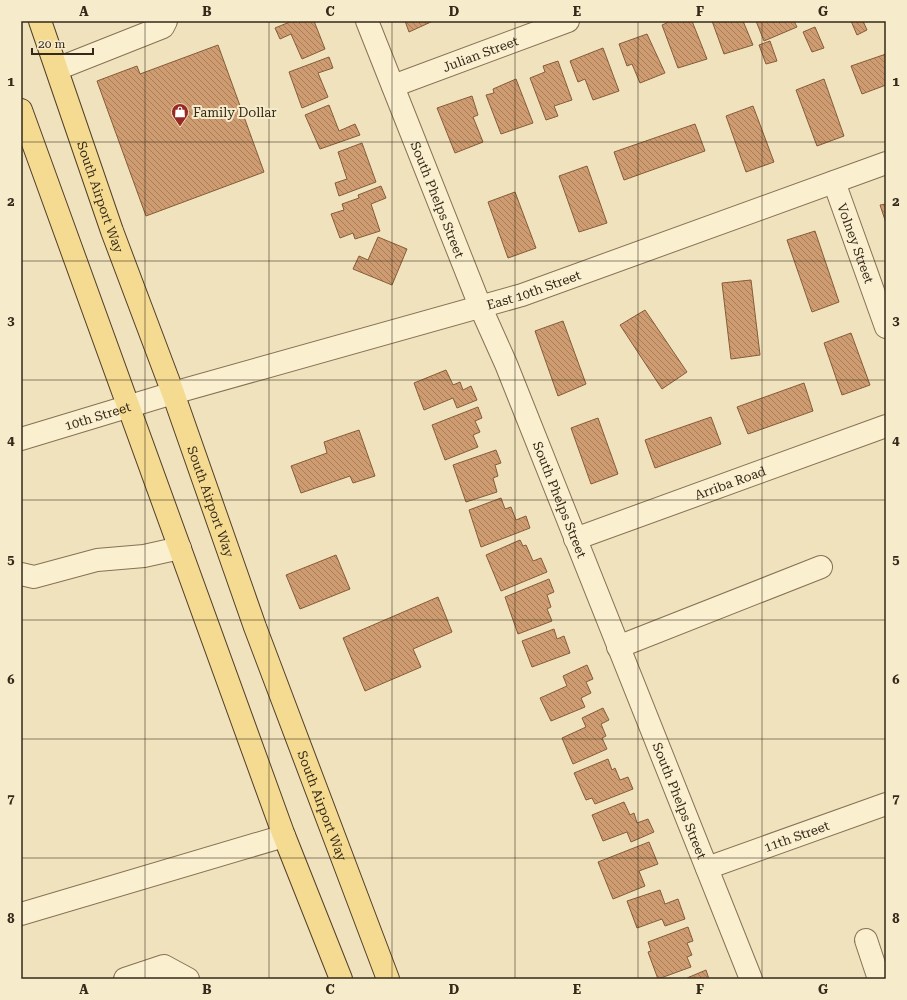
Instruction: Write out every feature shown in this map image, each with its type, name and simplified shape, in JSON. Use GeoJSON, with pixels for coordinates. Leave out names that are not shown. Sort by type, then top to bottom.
{"type":"FeatureCollection","features":[{"type":"Feature","properties":{"kind":"main road","name":"South Airport Way"},"geometry":{"type":"LineString","coordinates":[[40,21],[112,231],[173,393],[255,627],[388,979]]}},
{"type":"Feature","properties":{"kind":"main road"},"geometry":{"type":"LineString","coordinates":[[21,110],[284,836],[341,979]]}},
{"type":"Feature","properties":{"kind":"street"},"geometry":{"type":"LineString","coordinates":[[57,69],[163,27],[166,21]]}},
{"type":"Feature","properties":{"kind":"street","name":"South Phelps Street"},"geometry":{"type":"LineString","coordinates":[[367,21],[480,306],[506,364],[574,539],[751,979]]}},
{"type":"Feature","properties":{"kind":"street","name":"Julian Street"},"geometry":{"type":"LineString","coordinates":[[393,86],[568,21]]}},
{"type":"Feature","properties":{"kind":"street","name":"East 10th Street"},"geometry":{"type":"LineString","coordinates":[[173,393],[522,295],[886,163]]}},
{"type":"Feature","properties":{"kind":"street","name":"Volney Street"},"geometry":{"type":"LineString","coordinates":[[834,182],[886,328]]}},
{"type":"Feature","properties":{"kind":"street","name":"10th Street"},"geometry":{"type":"LineString","coordinates":[[21,439],[173,393]]}},
{"type":"Feature","properties":{"kind":"street","name":"Arriba Road"},"geometry":{"type":"LineString","coordinates":[[574,539],[886,426]]}},
{"type":"Feature","properties":{"kind":"street"},"geometry":{"type":"LineString","coordinates":[[21,574],[34,577],[97,560],[144,556],[180,548]]}},
{"type":"Feature","properties":{"kind":"street"},"geometry":{"type":"LineString","coordinates":[[618,647],[821,567]]}},
{"type":"Feature","properties":{"kind":"street","name":"11th Street"},"geometry":{"type":"LineString","coordinates":[[707,868],[886,804]]}},
{"type":"Feature","properties":{"kind":"street"},"geometry":{"type":"LineString","coordinates":[[21,914],[284,836]]}},
{"type":"Feature","properties":{"kind":"street"},"geometry":{"type":"LineString","coordinates":[[866,940],[879,979]]}},
{"type":"Feature","properties":{"kind":"street"},"geometry":{"type":"LineString","coordinates":[[125,979],[164,966],[188,979]]}},
{"type":"Feature","properties":{"kind":"building"},"geometry":{"type":"Polygon","coordinates":[[[292,21],[314,21],[325,49],[302,59],[291,34],[280,39],[275,28],[292,21]]]}},
{"type":"Feature","properties":{"kind":"building"},"geometry":{"type":"Polygon","coordinates":[[[405,21],[433,21],[409,32],[405,21]]]}},
{"type":"Feature","properties":{"kind":"building"},"geometry":{"type":"Polygon","coordinates":[[[671,21],[692,21],[707,59],[678,68],[662,25],[671,21]]]}},
{"type":"Feature","properties":{"kind":"building"},"geometry":{"type":"Polygon","coordinates":[[[712,21],[743,21],[753,45],[724,54],[712,21]]]}},
{"type":"Feature","properties":{"kind":"building"},"geometry":{"type":"Polygon","coordinates":[[[756,21],[794,21],[797,27],[764,41],[756,21]]]}},
{"type":"Feature","properties":{"kind":"building"},"geometry":{"type":"Polygon","coordinates":[[[851,21],[863,21],[867,30],[857,35],[851,21]]]}},
{"type":"Feature","properties":{"kind":"building"},"geometry":{"type":"Polygon","coordinates":[[[815,27],[824,48],[812,52],[803,32],[815,27]]]}},
{"type":"Feature","properties":{"kind":"building"},"geometry":{"type":"Polygon","coordinates":[[[647,34],[665,73],[640,83],[632,64],[627,66],[619,44],[647,34]]]}},
{"type":"Feature","properties":{"kind":"building"},"geometry":{"type":"Polygon","coordinates":[[[770,41],[777,61],[766,64],[759,45],[770,41]]]}},
{"type":"Feature","properties":{"kind":"building","name":"Family Dollar"},"geometry":{"type":"Polygon","coordinates":[[[218,45],[264,172],[146,216],[97,81],[137,66],[140,74],[218,45]]]}},
{"type":"Feature","properties":{"kind":"building"},"geometry":{"type":"Polygon","coordinates":[[[603,48],[619,91],[593,100],[585,79],[578,82],[570,61],[603,48]]]}},
{"type":"Feature","properties":{"kind":"building"},"geometry":{"type":"Polygon","coordinates":[[[886,54],[886,85],[862,94],[851,66],[886,54]]]}},
{"type":"Feature","properties":{"kind":"building"},"geometry":{"type":"Polygon","coordinates":[[[329,57],[333,68],[318,73],[328,97],[302,108],[289,72],[329,57]]]}},
{"type":"Feature","properties":{"kind":"building"},"geometry":{"type":"Polygon","coordinates":[[[558,61],[572,100],[554,106],[558,116],[546,120],[530,78],[545,72],[543,66],[558,61]]]}},
{"type":"Feature","properties":{"kind":"building"},"geometry":{"type":"Polygon","coordinates":[[[516,79],[533,123],[501,134],[486,95],[494,93],[493,89],[516,79]]]}},
{"type":"Feature","properties":{"kind":"building"},"geometry":{"type":"Polygon","coordinates":[[[824,79],[844,136],[817,146],[796,90],[824,79]]]}},
{"type":"Feature","properties":{"kind":"building"},"geometry":{"type":"Polygon","coordinates":[[[472,96],[478,115],[473,117],[483,142],[455,153],[437,108],[472,96]]]}},
{"type":"Feature","properties":{"kind":"building"},"geometry":{"type":"Polygon","coordinates":[[[329,105],[339,131],[355,124],[360,135],[320,149],[305,115],[329,105]]]}},
{"type":"Feature","properties":{"kind":"building"},"geometry":{"type":"Polygon","coordinates":[[[753,106],[774,162],[746,172],[726,116],[753,106]]]}},
{"type":"Feature","properties":{"kind":"building"},"geometry":{"type":"Polygon","coordinates":[[[695,124],[705,151],[624,180],[614,152],[695,124]]]}},
{"type":"Feature","properties":{"kind":"building"},"geometry":{"type":"Polygon","coordinates":[[[362,143],[376,182],[339,196],[335,183],[347,179],[338,152],[362,143]]]}},
{"type":"Feature","properties":{"kind":"building"},"geometry":{"type":"Polygon","coordinates":[[[587,166],[607,223],[579,232],[559,176],[587,166]]]}},
{"type":"Feature","properties":{"kind":"building"},"geometry":{"type":"Polygon","coordinates":[[[381,186],[386,198],[371,204],[380,231],[355,239],[353,233],[340,238],[331,214],[344,210],[342,204],[359,198],[358,195],[381,186]]]}},
{"type":"Feature","properties":{"kind":"building"},"geometry":{"type":"Polygon","coordinates":[[[515,192],[536,248],[508,258],[488,202],[515,192]]]}},
{"type":"Feature","properties":{"kind":"building"},"geometry":{"type":"Polygon","coordinates":[[[886,204],[886,223],[880,205],[886,204]]]}},
{"type":"Feature","properties":{"kind":"building"},"geometry":{"type":"Polygon","coordinates":[[[815,231],[839,302],[812,312],[787,240],[815,231]]]}},
{"type":"Feature","properties":{"kind":"building"},"geometry":{"type":"Polygon","coordinates":[[[378,237],[407,249],[392,285],[353,269],[359,256],[368,260],[378,237]]]}},
{"type":"Feature","properties":{"kind":"building"},"geometry":{"type":"Polygon","coordinates":[[[751,280],[760,355],[731,359],[722,283],[751,280]]]}},
{"type":"Feature","properties":{"kind":"building"},"geometry":{"type":"Polygon","coordinates":[[[645,310],[687,372],[662,389],[620,325],[645,310]]]}},
{"type":"Feature","properties":{"kind":"building"},"geometry":{"type":"Polygon","coordinates":[[[563,321],[586,384],[558,396],[535,331],[563,321]]]}},
{"type":"Feature","properties":{"kind":"building"},"geometry":{"type":"Polygon","coordinates":[[[851,333],[870,385],[842,395],[824,343],[851,333]]]}},
{"type":"Feature","properties":{"kind":"building"},"geometry":{"type":"Polygon","coordinates":[[[446,370],[453,385],[460,382],[463,390],[471,386],[477,400],[457,408],[453,398],[424,410],[414,383],[446,370]]]}},
{"type":"Feature","properties":{"kind":"building"},"geometry":{"type":"Polygon","coordinates":[[[804,383],[813,411],[748,434],[737,407],[804,383]]]}},
{"type":"Feature","properties":{"kind":"building"},"geometry":{"type":"Polygon","coordinates":[[[478,407],[482,418],[475,421],[480,432],[473,435],[478,447],[445,460],[432,425],[478,407]]]}},
{"type":"Feature","properties":{"kind":"building"},"geometry":{"type":"Polygon","coordinates":[[[711,417],[721,444],[655,468],[645,440],[711,417]]]}},
{"type":"Feature","properties":{"kind":"building"},"geometry":{"type":"Polygon","coordinates":[[[598,418],[618,474],[591,484],[571,428],[598,418]]]}},
{"type":"Feature","properties":{"kind":"building"},"geometry":{"type":"Polygon","coordinates":[[[359,430],[375,476],[353,483],[350,476],[301,493],[291,466],[327,453],[324,442],[359,430]]]}},
{"type":"Feature","properties":{"kind":"building"},"geometry":{"type":"Polygon","coordinates":[[[496,450],[501,463],[495,465],[498,476],[493,478],[497,492],[466,502],[453,465],[496,450]]]}},
{"type":"Feature","properties":{"kind":"building"},"geometry":{"type":"Polygon","coordinates":[[[501,498],[505,509],[511,507],[516,520],[526,516],[530,528],[481,547],[469,510],[501,498]]]}},
{"type":"Feature","properties":{"kind":"building"},"geometry":{"type":"Polygon","coordinates":[[[520,540],[523,546],[526,545],[533,561],[541,558],[547,572],[501,591],[486,555],[520,540]]]}},
{"type":"Feature","properties":{"kind":"building"},"geometry":{"type":"Polygon","coordinates":[[[336,555],[350,589],[300,609],[286,575],[336,555]]]}},
{"type":"Feature","properties":{"kind":"building"},"geometry":{"type":"Polygon","coordinates":[[[549,579],[554,592],[547,595],[551,607],[547,609],[552,621],[518,634],[505,597],[549,579]]]}},
{"type":"Feature","properties":{"kind":"building"},"geometry":{"type":"Polygon","coordinates":[[[438,597],[452,632],[413,649],[421,667],[365,691],[343,638],[438,597]]]}},
{"type":"Feature","properties":{"kind":"building"},"geometry":{"type":"Polygon","coordinates":[[[554,629],[557,639],[564,636],[570,653],[532,667],[522,641],[554,629]]]}},
{"type":"Feature","properties":{"kind":"building"},"geometry":{"type":"Polygon","coordinates":[[[587,665],[593,679],[586,682],[591,693],[581,698],[585,707],[551,721],[540,698],[567,686],[563,676],[587,665]]]}},
{"type":"Feature","properties":{"kind":"building"},"geometry":{"type":"Polygon","coordinates":[[[603,708],[609,720],[601,724],[606,736],[602,738],[607,749],[573,764],[562,738],[586,727],[582,718],[603,708]]]}},
{"type":"Feature","properties":{"kind":"building"},"geometry":{"type":"Polygon","coordinates":[[[608,759],[612,770],[615,768],[620,780],[628,777],[633,789],[595,804],[592,798],[586,800],[574,773],[608,759]]]}},
{"type":"Feature","properties":{"kind":"building"},"geometry":{"type":"Polygon","coordinates":[[[624,802],[630,815],[634,813],[637,823],[648,819],[654,832],[631,842],[627,832],[603,841],[592,815],[624,802]]]}},
{"type":"Feature","properties":{"kind":"building"},"geometry":{"type":"Polygon","coordinates":[[[649,842],[658,864],[639,871],[645,886],[613,899],[598,862],[649,842]]]}},
{"type":"Feature","properties":{"kind":"building"},"geometry":{"type":"Polygon","coordinates":[[[660,890],[665,904],[678,899],[685,919],[665,926],[662,919],[637,928],[627,901],[660,890]]]}},
{"type":"Feature","properties":{"kind":"building"},"geometry":{"type":"Polygon","coordinates":[[[688,927],[693,941],[687,943],[692,955],[687,957],[691,967],[658,979],[648,952],[651,951],[648,942],[688,927]]]}},
{"type":"Feature","properties":{"kind":"building"},"geometry":{"type":"Polygon","coordinates":[[[706,970],[709,979],[687,979],[687,978],[706,970]]]}},
{"type":"Feature","properties":{"kind":"place","name":"Family Dollar"},"geometry":{"type":"Point","coordinates":[180,127]}}]}
